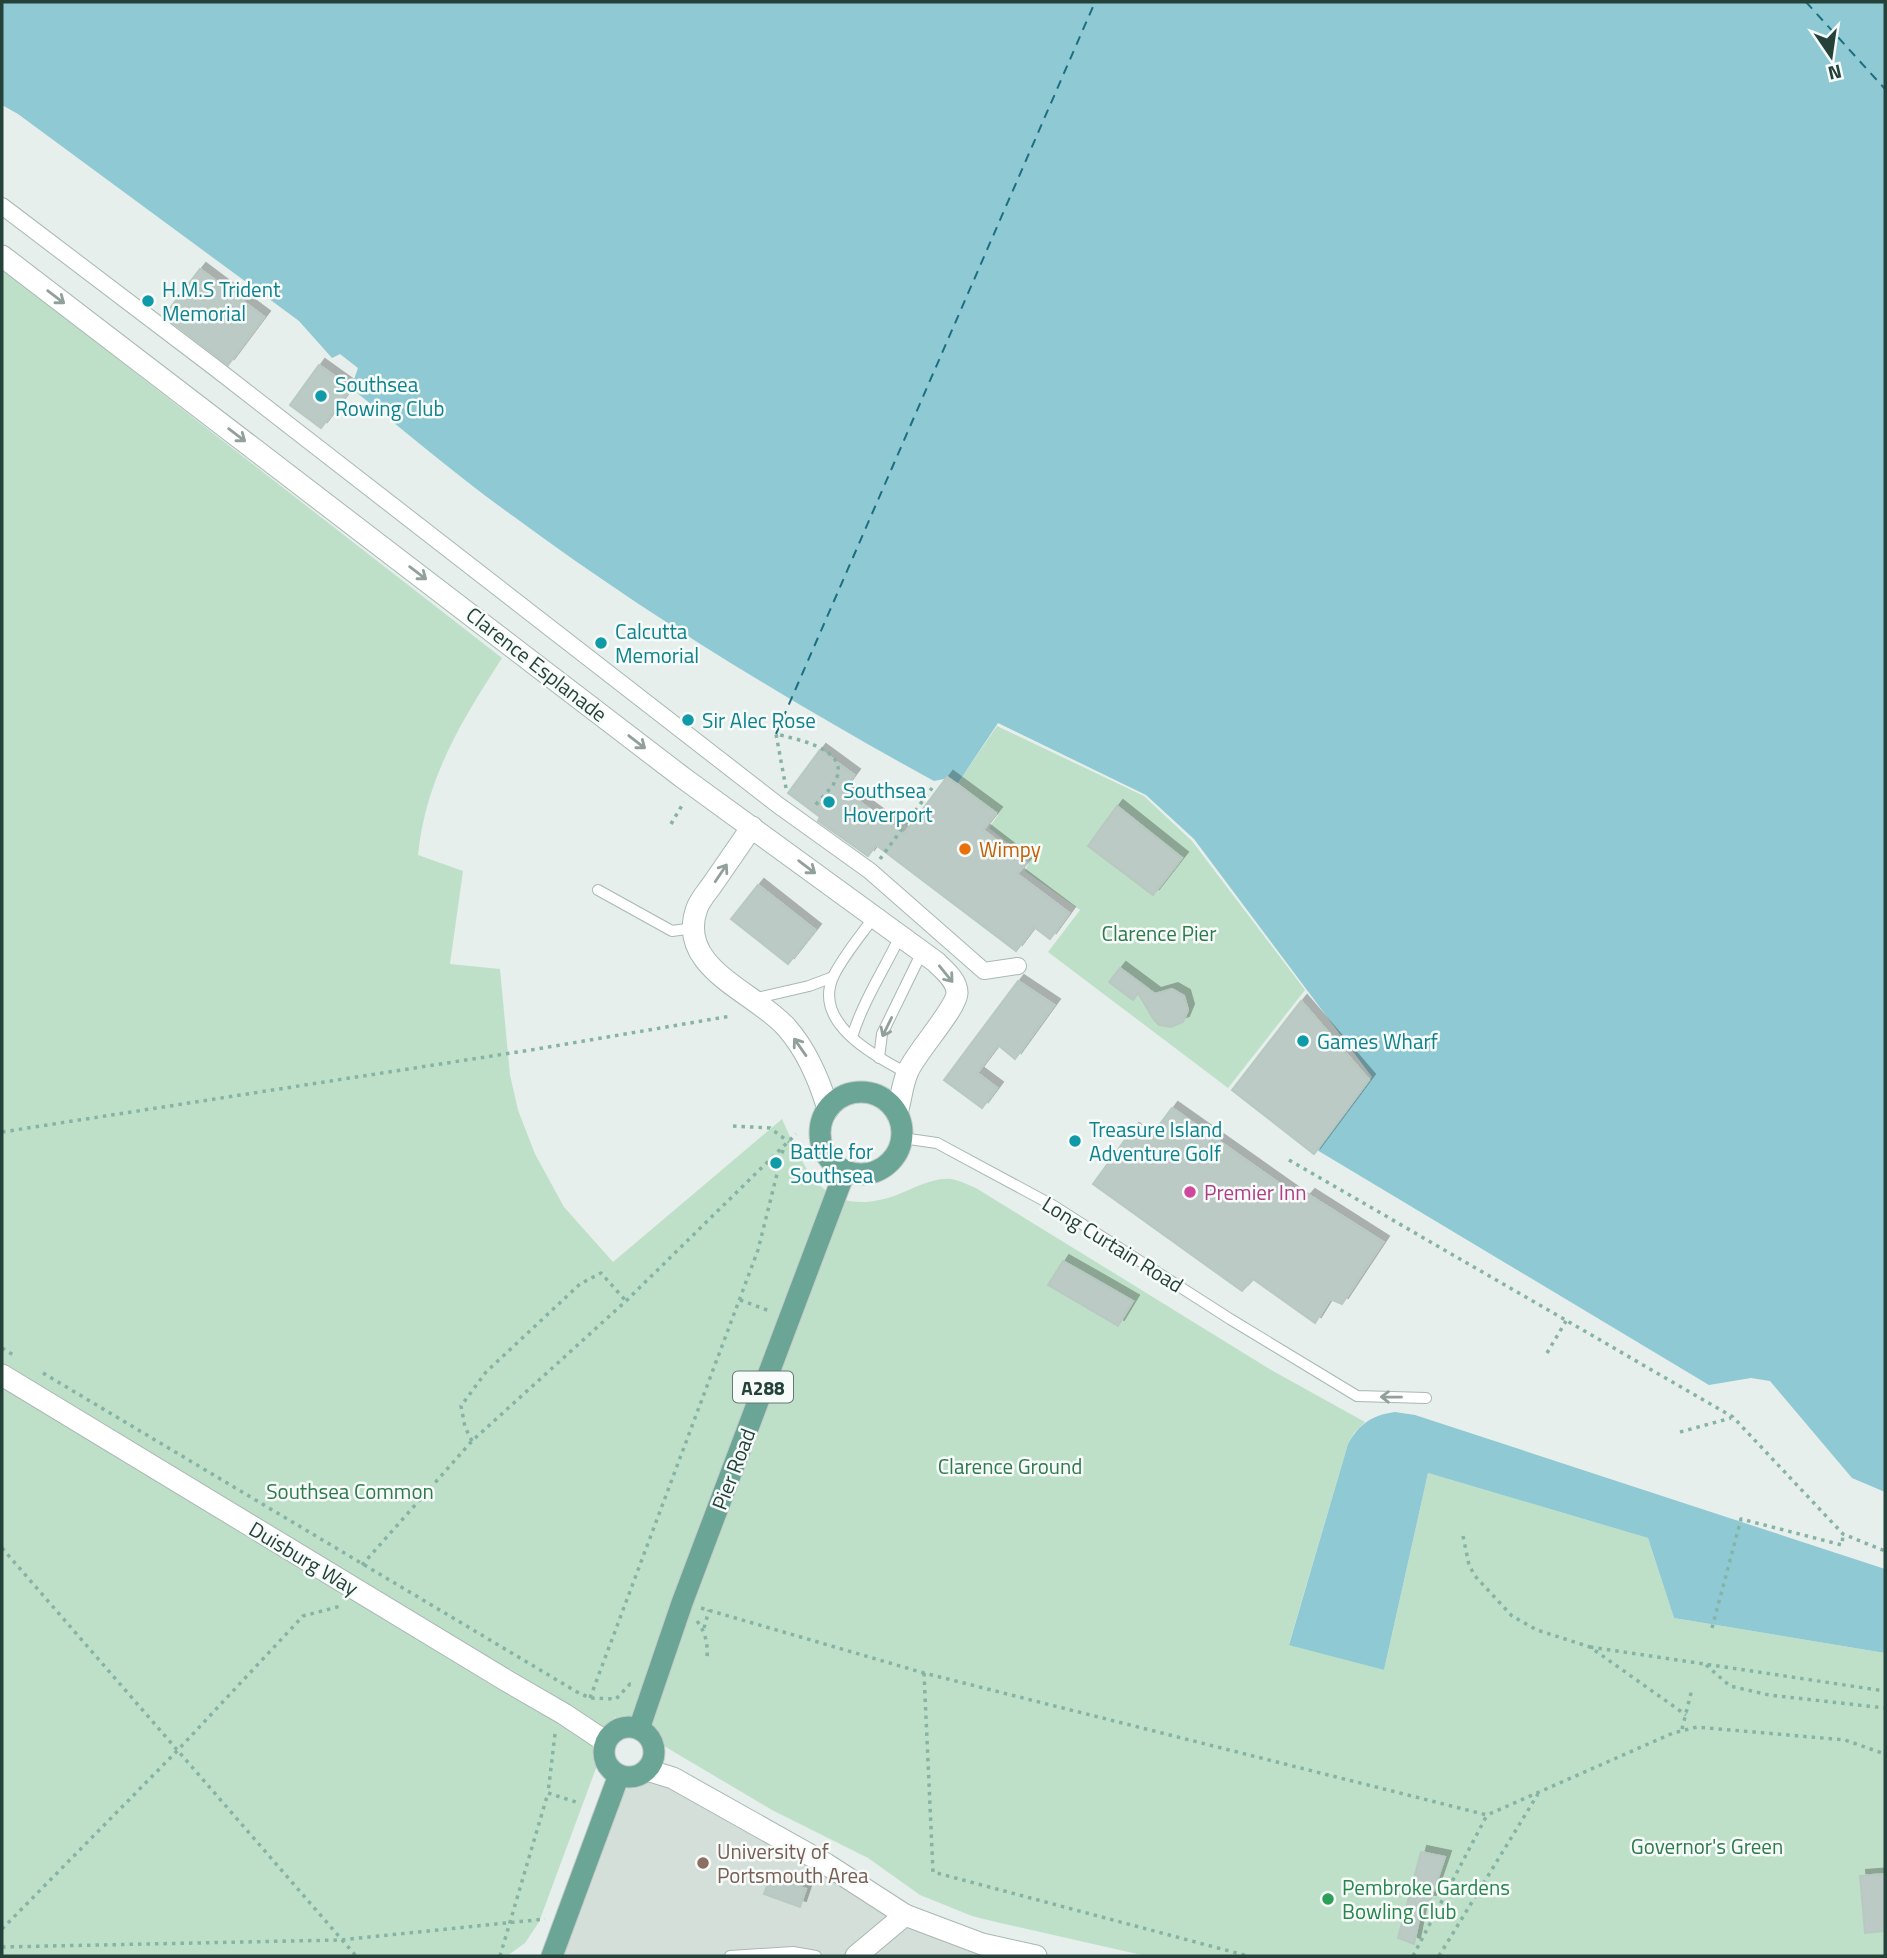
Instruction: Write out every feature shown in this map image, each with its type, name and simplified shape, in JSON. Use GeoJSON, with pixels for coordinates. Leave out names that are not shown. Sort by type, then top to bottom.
{"type":"FeatureCollection","features":[{"type":"Feature","properties":{"kind":"main road"},"geometry":{"type":"LineString","coordinates":[[864,1092],[889,1102],[902,1125],[902,1138],[891,1161],[881,1169],[869,1173],[845,1171],[826,1155],[821,1144],[822,1119],[828,1109],[838,1099],[850,1093],[864,1092]]}},
{"type":"Feature","properties":{"kind":"main road","name":"Pier Road"},"geometry":{"type":"LineString","coordinates":[[639,1729],[682,1602],[845,1171]]}},
{"type":"Feature","properties":{"kind":"main road"},"geometry":{"type":"LineString","coordinates":[[620,1729],[639,1729],[653,1743],[652,1762],[647,1770],[638,1776],[619,1775],[611,1770],[606,1761],[606,1742],[620,1729]]}},
{"type":"Feature","properties":{"kind":"main road"},"geometry":{"type":"LineString","coordinates":[[552,1956],[619,1775]]}},
{"type":"Feature","properties":{"kind":"street"},"geometry":{"type":"LineString","coordinates":[[2,206],[786,811],[870,872],[984,971],[1018,966]]}},
{"type":"Feature","properties":{"kind":"street","name":"Clarence Esplanade"},"geometry":{"type":"LineString","coordinates":[[2,256],[682,777],[922,952],[951,977],[957,993],[949,1012],[923,1045],[907,1073],[897,1113]]}},
{"type":"Feature","properties":{"kind":"street"},"geometry":{"type":"LineString","coordinates":[[751,827],[698,907],[694,928],[698,949],[709,966],[786,1027],[810,1062],[828,1109]]}},
{"type":"Feature","properties":{"kind":"street","name":"Duisburg Way"},"geometry":{"type":"LineString","coordinates":[[2,1375],[564,1714],[606,1742]]}},
{"type":"Feature","properties":{"kind":"street"},"geometry":{"type":"LineString","coordinates":[[647,1770],[673,1778],[826,1864],[905,1915],[981,1950],[1036,1956]]}},
{"type":"Feature","properties":{"kind":"street"},"geometry":{"type":"LineString","coordinates":[[856,1956],[905,1915]]}},
{"type":"Feature","properties":{"kind":"lane"},"geometry":{"type":"LineString","coordinates":[[598,890],[672,931],[694,928]]}},
{"type":"Feature","properties":{"kind":"lane"},"geometry":{"type":"LineString","coordinates":[[874,917],[833,977],[830,1000],[835,1020],[852,1037],[879,1058],[907,1073]]}},
{"type":"Feature","properties":{"kind":"lane"},"geometry":{"type":"LineString","coordinates":[[852,1037],[863,1003],[878,983],[900,936]]}},
{"type":"Feature","properties":{"kind":"lane"},"geometry":{"type":"LineString","coordinates":[[879,1058],[883,1034],[922,952]]}},
{"type":"Feature","properties":{"kind":"lane"},"geometry":{"type":"LineString","coordinates":[[753,999],[809,986],[833,977]]}},
{"type":"Feature","properties":{"kind":"lane","name":"Long Curtain Road"},"geometry":{"type":"LineString","coordinates":[[902,1138],[937,1143],[1054,1206],[1357,1396],[1426,1398]]}},
{"type":"Feature","properties":{"kind":"lane"},"geometry":{"type":"LineString","coordinates":[[730,1956],[793,1952],[816,1956]]}},
{"type":"Feature","properties":{"kind":"path"},"geometry":{"type":"LineString","coordinates":[[784,772],[776,734],[812,743],[833,757],[837,762],[837,777],[820,799]]}},
{"type":"Feature","properties":{"kind":"path"},"geometry":{"type":"LineString","coordinates":[[870,872],[932,788]]}},
{"type":"Feature","properties":{"kind":"path"},"geometry":{"type":"LineString","coordinates":[[671,824],[684,802]]}},
{"type":"Feature","properties":{"kind":"path"},"geometry":{"type":"LineString","coordinates":[[2,1132],[732,1016]]}},
{"type":"Feature","properties":{"kind":"path"},"geometry":{"type":"LineString","coordinates":[[733,1126],[770,1128],[789,1142]]}},
{"type":"Feature","properties":{"kind":"path"},"geometry":{"type":"LineString","coordinates":[[362,1564],[472,1441],[626,1301],[796,1134]]}},
{"type":"Feature","properties":{"kind":"path"},"geometry":{"type":"LineString","coordinates":[[590,1698],[758,1250],[783,1148]]}},
{"type":"Feature","properties":{"kind":"path"},"geometry":{"type":"LineString","coordinates":[[1289,1160],[1733,1417],[1843,1534],[1885,1551]]}},
{"type":"Feature","properties":{"kind":"path"},"geometry":{"type":"LineString","coordinates":[[472,1441],[465,1427],[461,1406],[486,1372],[580,1284],[601,1273],[626,1301]]}},
{"type":"Feature","properties":{"kind":"path"},"geometry":{"type":"LineString","coordinates":[[740,1300],[771,1311]]}},
{"type":"Feature","properties":{"kind":"path"},"geometry":{"type":"LineString","coordinates":[[1547,1353],[1566,1321]]}},
{"type":"Feature","properties":{"kind":"path"},"geometry":{"type":"LineString","coordinates":[[2,1348],[25,1363]]}},
{"type":"Feature","properties":{"kind":"path"},"geometry":{"type":"LineString","coordinates":[[37,1370],[590,1698],[616,1699],[630,1684]]}},
{"type":"Feature","properties":{"kind":"path"},"geometry":{"type":"LineString","coordinates":[[1679,1432],[1733,1417]]}},
{"type":"Feature","properties":{"kind":"path"},"geometry":{"type":"LineString","coordinates":[[1712,1628],[1741,1519],[1842,1545],[1843,1534]]}},
{"type":"Feature","properties":{"kind":"path"},"geometry":{"type":"LineString","coordinates":[[1463,1536],[1469,1565],[1475,1576],[1513,1616],[1537,1630],[1590,1647],[1885,1690]]}},
{"type":"Feature","properties":{"kind":"path"},"geometry":{"type":"LineString","coordinates":[[2,1548],[356,1956]]}},
{"type":"Feature","properties":{"kind":"path"},"geometry":{"type":"LineString","coordinates":[[362,1564],[365,1572]]}},
{"type":"Feature","properties":{"kind":"path"},"geometry":{"type":"LineString","coordinates":[[2,1929],[177,1751],[303,1616],[352,1603]]}},
{"type":"Feature","properties":{"kind":"path"},"geometry":{"type":"LineString","coordinates":[[703,1630],[709,1610],[924,1673],[1487,1815],[1682,1729],[1697,1727],[1845,1740],[1885,1754]]}},
{"type":"Feature","properties":{"kind":"path"},"geometry":{"type":"LineString","coordinates":[[694,1617],[703,1630],[708,1646],[707,1660]]}},
{"type":"Feature","properties":{"kind":"path"},"geometry":{"type":"LineString","coordinates":[[1590,1647],[1686,1715]]}},
{"type":"Feature","properties":{"kind":"path"},"geometry":{"type":"LineString","coordinates":[[1704,1664],[1730,1686],[1769,1695],[1885,1709]]}},
{"type":"Feature","properties":{"kind":"path"},"geometry":{"type":"LineString","coordinates":[[924,1673],[933,1872],[1248,1956]]}},
{"type":"Feature","properties":{"kind":"path"},"geometry":{"type":"LineString","coordinates":[[1682,1729],[1692,1689]]}},
{"type":"Feature","properties":{"kind":"path"},"geometry":{"type":"LineString","coordinates":[[500,1956],[548,1793],[556,1726]]}},
{"type":"Feature","properties":{"kind":"path"},"geometry":{"type":"LineString","coordinates":[[548,1793],[579,1803]]}},
{"type":"Feature","properties":{"kind":"path"},"geometry":{"type":"LineString","coordinates":[[1439,1956],[1538,1793]]}},
{"type":"Feature","properties":{"kind":"path"},"geometry":{"type":"LineString","coordinates":[[1413,1956],[1487,1815]]}},
{"type":"Feature","properties":{"kind":"path"},"geometry":{"type":"LineString","coordinates":[[2,1947],[340,1940],[566,1917]]}},
{"type":"Feature","properties":{"kind":"shaded area","name":"University of Portsmouth Area"},"geometry":{"type":"Polygon","coordinates":[[[652,1762],[905,1915],[1036,1956],[552,1956],[606,1811],[652,1762]]]}},
{"type":"Feature","properties":{"kind":"green space","name":"Southsea Common"},"geometry":{"type":"Polygon","coordinates":[[[2,269],[502,658],[460,728],[437,776],[422,827],[418,855],[463,871],[450,964],[500,969],[510,1075],[518,1110],[535,1154],[564,1207],[613,1262],[782,1119],[810,1173],[834,1196],[850,1201],[870,1201],[944,1179],[957,1180],[976,1188],[1273,1371],[1365,1422],[1348,1444],[1289,1644],[1384,1670],[1428,1473],[1648,1538],[1674,1618],[1885,1653],[1885,1956],[1146,1956],[972,1916],[920,1895],[868,1858],[772,1810],[615,1717],[539,1922],[525,1943],[507,1956],[2,1956],[2,269]]]}},
{"type":"Feature","properties":{"kind":"green space","name":"Clarence Pier"},"geometry":{"type":"Polygon","coordinates":[[[997,726],[1144,796],[1192,841],[1305,990],[1228,1088],[1048,952],[1080,910],[1025,871],[1030,860],[989,828],[998,815],[958,783],[997,726]]]}},
{"type":"Feature","properties":{"kind":"water"},"geometry":{"type":"Polygon","coordinates":[[[2,2],[1885,2],[1885,1492],[1852,1478],[1770,1381],[1751,1378],[1709,1385],[1317,1150],[1372,1077],[1194,839],[1146,795],[998,723],[958,783],[944,779],[934,781],[719,656],[564,553],[472,485],[351,388],[358,368],[340,354],[332,358],[299,321],[18,114],[2,105],[2,2]]]}},
{"type":"Feature","properties":{"kind":"water"},"geometry":{"type":"Polygon","coordinates":[[[1395,1412],[1415,1415],[1885,1569],[1885,1653],[1674,1618],[1648,1538],[1428,1473],[1384,1670],[1289,1645],[1348,1444],[1367,1422],[1380,1415],[1395,1412]]]}},
{"type":"Feature","properties":{"kind":"building"},"geometry":{"type":"Polygon","coordinates":[[[200,269],[264,317],[228,365],[164,316],[200,269]]]}},
{"type":"Feature","properties":{"kind":"building","name":"Southsea Rowing Club"},"geometry":{"type":"Polygon","coordinates":[[[319,365],[351,388],[321,428],[290,405],[319,365]]]}},
{"type":"Feature","properties":{"kind":"building"},"geometry":{"type":"Polygon","coordinates":[[[820,750],[854,775],[843,790],[904,834],[947,777],[996,813],[983,830],[1026,863],[1017,874],[1069,913],[1050,939],[1034,927],[1016,951],[876,845],[868,856],[818,821],[820,817],[788,793],[820,750]]]}},
{"type":"Feature","properties":{"kind":"building"},"geometry":{"type":"Polygon","coordinates":[[[1117,806],[1182,858],[1153,895],[1088,846],[1117,806]]]}},
{"type":"Feature","properties":{"kind":"building"},"geometry":{"type":"Polygon","coordinates":[[[758,885],[815,930],[788,964],[731,919],[758,885]]]}},
{"type":"Feature","properties":{"kind":"building"},"geometry":{"type":"Polygon","coordinates":[[[1120,968],[1155,994],[1172,989],[1184,996],[1188,1010],[1183,1022],[1171,1027],[1159,1025],[1138,993],[1133,1000],[1109,982],[1120,968]]]}},
{"type":"Feature","properties":{"kind":"building"},"geometry":{"type":"Polygon","coordinates":[[[1018,981],[1054,1005],[1015,1059],[998,1045],[977,1073],[997,1088],[982,1108],[944,1080],[1018,981]]]}},
{"type":"Feature","properties":{"kind":"building","name":"Games Wharf"},"geometry":{"type":"Polygon","coordinates":[[[1301,1001],[1369,1080],[1314,1154],[1232,1090],[1301,1001]]]}},
{"type":"Feature","properties":{"kind":"building"},"geometry":{"type":"Polygon","coordinates":[[[1172,1108],[1304,1201],[1309,1195],[1383,1242],[1342,1304],[1330,1299],[1315,1323],[1253,1279],[1242,1291],[1093,1184],[1133,1129],[1148,1140],[1172,1108]]]}},
{"type":"Feature","properties":{"kind":"building"},"geometry":{"type":"Polygon","coordinates":[[[1063,1261],[1133,1301],[1118,1326],[1048,1285],[1063,1261]]]}},
{"type":"Feature","properties":{"kind":"building"},"geometry":{"type":"Polygon","coordinates":[[[1421,1852],[1445,1857],[1430,1901],[1423,1900],[1414,1944],[1398,1938],[1421,1852]]]}},
{"type":"Feature","properties":{"kind":"building"},"geometry":{"type":"Polygon","coordinates":[[[1885,1874],[1885,1931],[1865,1933],[1860,1876],[1885,1874]]]}},
{"type":"Feature","properties":{"kind":"building"},"geometry":{"type":"Polygon","coordinates":[[[770,1878],[806,1889],[800,1907],[764,1894],[770,1878]]]}},
{"type":"Feature","properties":{"kind":"ferry route"},"geometry":{"type":"LineString","coordinates":[[776,734],[1095,2]]}},
{"type":"Feature","properties":{"kind":"ferry route"},"geometry":{"type":"LineString","coordinates":[[1806,2],[1885,89]]}},
{"type":"Feature","properties":{"kind":"place","name":"H.M.S Trident Memorial"},"geometry":{"type":"Point","coordinates":[148,301]}},
{"type":"Feature","properties":{"kind":"place","name":"Southsea Rowing Club"},"geometry":{"type":"Point","coordinates":[321,396]}},
{"type":"Feature","properties":{"kind":"place","name":"Calcutta Memorial"},"geometry":{"type":"Point","coordinates":[601,643]}},
{"type":"Feature","properties":{"kind":"place","name":"Sir Alec Rose"},"geometry":{"type":"Point","coordinates":[688,720]}},
{"type":"Feature","properties":{"kind":"place","name":"Southsea Hoverport"},"geometry":{"type":"Point","coordinates":[829,802]}},
{"type":"Feature","properties":{"kind":"place","name":"Wimpy"},"geometry":{"type":"Point","coordinates":[965,849]}},
{"type":"Feature","properties":{"kind":"place","name":"Games Wharf"},"geometry":{"type":"Point","coordinates":[1303,1041]}},
{"type":"Feature","properties":{"kind":"place","name":"Treasure Island Adventure Golf"},"geometry":{"type":"Point","coordinates":[1075,1141]}},
{"type":"Feature","properties":{"kind":"place","name":"Battle for Southsea"},"geometry":{"type":"Point","coordinates":[776,1163]}},
{"type":"Feature","properties":{"kind":"place","name":"Premier Inn"},"geometry":{"type":"Point","coordinates":[1190,1192]}},
{"type":"Feature","properties":{"kind":"place","name":"University of Portsmouth Area"},"geometry":{"type":"Point","coordinates":[703,1863]}},
{"type":"Feature","properties":{"kind":"place","name":"Pembroke Gardens Bowling Club"},"geometry":{"type":"Point","coordinates":[1328,1899]}},
{"type":"Feature","properties":{"kind":"park label","name":"Clarence Ground"},"geometry":{"type":"Point","coordinates":[1010,1466]}},
{"type":"Feature","properties":{"kind":"park label","name":"Governor's Green"},"geometry":{"type":"Point","coordinates":[1707,1846]}}]}
